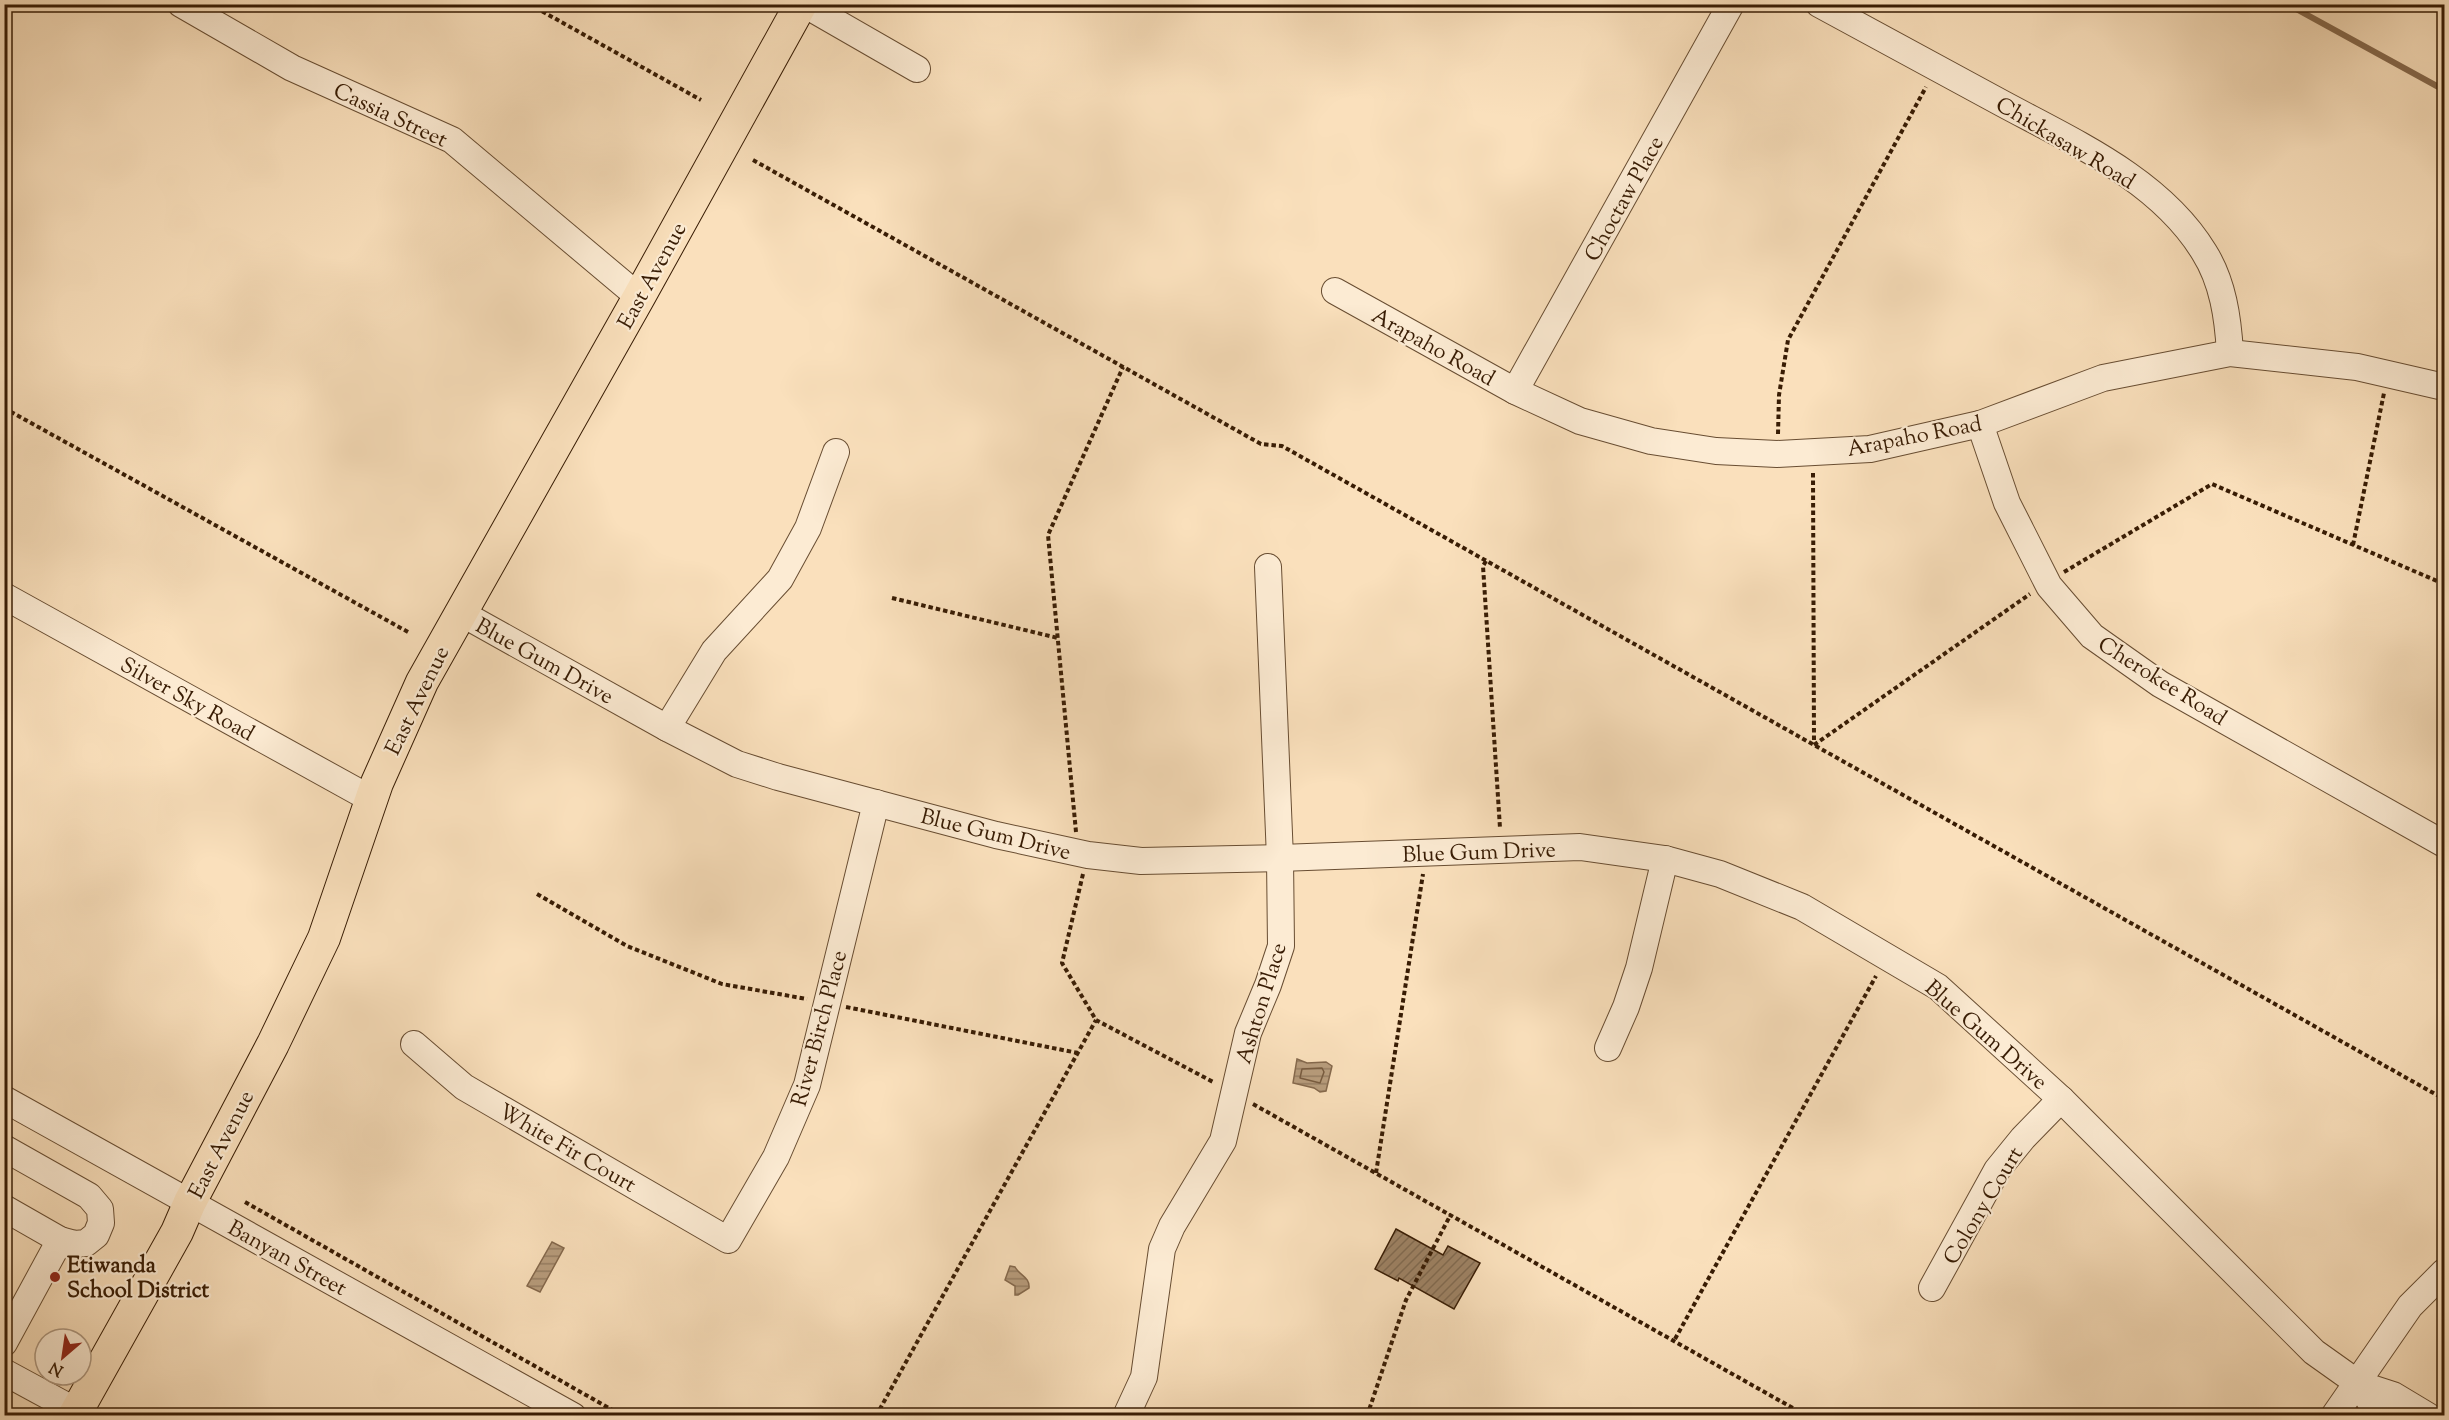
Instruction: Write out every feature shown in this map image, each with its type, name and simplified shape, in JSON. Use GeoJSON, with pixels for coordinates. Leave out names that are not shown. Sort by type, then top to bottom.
{"type":"FeatureCollection","features":[{"type":"Feature","properties":{"kind":"main road","name":"East Avenue"},"geometry":{"type":"LineString","coordinates":[[75,1414],[177,1232],[324,938],[371,800],[422,682],[802,4]]}},
{"type":"Feature","properties":{"kind":"street","name":"Cassia Street"},"geometry":{"type":"LineString","coordinates":[[181,4],[291,68],[452,140],[639,297]]}},
{"type":"Feature","properties":{"kind":"street"},"geometry":{"type":"LineString","coordinates":[[802,4],[917,69]]}},
{"type":"Feature","properties":{"kind":"street","name":"Choctaw Place"},"geometry":{"type":"LineString","coordinates":[[1515,391],[1731,4]]}},
{"type":"Feature","properties":{"kind":"street","name":"Chickasaw Road"},"geometry":{"type":"LineString","coordinates":[[1819,4],[2068,139],[2134,179],[2185,227],[2205,252],[2218,280],[2229,322],[2230,352]]}},
{"type":"Feature","properties":{"kind":"street","name":"Arapaho Road"},"geometry":{"type":"LineString","coordinates":[[1335,291],[1515,391],[1580,421],[1651,441],[1716,451],[1777,454],[1870,449],[1980,424],[2103,378],[2230,352],[2357,367],[2445,387]]}},
{"type":"Feature","properties":{"kind":"street","name":"Cherokee Road"},"geometry":{"type":"LineString","coordinates":[[1980,424],[2007,503],[2047,582],[2092,636],[2160,684],[2445,844]]}},
{"type":"Feature","properties":{"kind":"street"},"geometry":{"type":"LineString","coordinates":[[667,728],[714,651],[780,579],[808,528],[836,452]]}},
{"type":"Feature","properties":{"kind":"street","name":"Ashton Place"},"geometry":{"type":"LineString","coordinates":[[1126,1416],[1144,1377],[1162,1249],[1172,1226],[1222,1141],[1248,1033],[1281,946],[1280,858],[1268,567]]}},
{"type":"Feature","properties":{"kind":"street","name":"Silver Sky Road"},"geometry":{"type":"LineString","coordinates":[[4,596],[371,800]]}},
{"type":"Feature","properties":{"kind":"street","name":"Blue Gum Drive"},"geometry":{"type":"LineString","coordinates":[[461,613],[667,728],[737,764],[996,835],[1083,854],[1141,861],[1580,847],[1665,860],[1720,874],[1802,907],[1938,987],[2061,1099],[2314,1352],[2358,1384],[2393,1395],[2428,1416]]}},
{"type":"Feature","properties":{"kind":"street","name":"River Birch Place"},"geometry":{"type":"LineString","coordinates":[[728,1240],[776,1157],[807,1085],[876,803]]}},
{"type":"Feature","properties":{"kind":"street"},"geometry":{"type":"LineString","coordinates":[[1608,1048],[1626,1007],[1639,968],[1665,860]]}},
{"type":"Feature","properties":{"kind":"street","name":"White Fir Court"},"geometry":{"type":"LineString","coordinates":[[414,1044],[464,1088],[728,1240]]}},
{"type":"Feature","properties":{"kind":"street","name":"Banyan Street"},"geometry":{"type":"LineString","coordinates":[[4,1099],[573,1416]]}},
{"type":"Feature","properties":{"kind":"street","name":"Colony Court"},"geometry":{"type":"LineString","coordinates":[[1932,1288],[1998,1170],[2023,1138],[2061,1099]]}},
{"type":"Feature","properties":{"kind":"street"},"geometry":{"type":"LineString","coordinates":[[4,1148],[89,1196],[100,1209],[101,1223],[96,1234],[86,1243],[75,1244],[60,1240],[4,1208]]}},
{"type":"Feature","properties":{"kind":"street"},"geometry":{"type":"LineString","coordinates":[[4,1343],[60,1240]]}},
{"type":"Feature","properties":{"kind":"street"},"geometry":{"type":"LineString","coordinates":[[2334,1416],[2410,1306],[2445,1272]]}},
{"type":"Feature","properties":{"kind":"street"},"geometry":{"type":"LineString","coordinates":[[4,1372],[75,1414]]}},
{"type":"Feature","properties":{"kind":"street","name":"Blue Gum Drive"},"geometry":{"type":"LineString","coordinates":[[2358,1384],[2379,1416]]}},
{"type":"Feature","properties":{"kind":"path"},"geometry":{"type":"LineString","coordinates":[[529,4],[701,100]]}},
{"type":"Feature","properties":{"kind":"path"},"geometry":{"type":"LineString","coordinates":[[1777,454],[1779,395],[1788,340],[1936,68]]}},
{"type":"Feature","properties":{"kind":"path"},"geometry":{"type":"LineString","coordinates":[[753,160],[1261,444],[1282,446],[2445,1099]]}},
{"type":"Feature","properties":{"kind":"path"},"geometry":{"type":"LineString","coordinates":[[1123,367],[1048,535],[1083,854],[1062,963],[1096,1020],[1451,1214],[1807,1416]]}},
{"type":"Feature","properties":{"kind":"path"},"geometry":{"type":"LineString","coordinates":[[2353,545],[2388,374]]}},
{"type":"Feature","properties":{"kind":"path"},"geometry":{"type":"LineString","coordinates":[[4,408],[408,632]]}},
{"type":"Feature","properties":{"kind":"path"},"geometry":{"type":"LineString","coordinates":[[1812,452],[1814,745]]}},
{"type":"Feature","properties":{"kind":"path"},"geometry":{"type":"LineString","coordinates":[[1814,745],[2047,582],[2212,484],[2445,584]]}},
{"type":"Feature","properties":{"kind":"path"},"geometry":{"type":"LineString","coordinates":[[1486,561],[1483,566],[1502,850]]}},
{"type":"Feature","properties":{"kind":"path"},"geometry":{"type":"LineString","coordinates":[[892,598],[1058,638]]}},
{"type":"Feature","properties":{"kind":"path"},"geometry":{"type":"LineString","coordinates":[[1376,1173],[1427,853]]}},
{"type":"Feature","properties":{"kind":"path"},"geometry":{"type":"LineString","coordinates":[[537,894],[627,946],[722,984],[1078,1053]]}},
{"type":"Feature","properties":{"kind":"path"},"geometry":{"type":"LineString","coordinates":[[1675,1340],[1887,957]]}},
{"type":"Feature","properties":{"kind":"path"},"geometry":{"type":"LineString","coordinates":[[876,1416],[1096,1020]]}},
{"type":"Feature","properties":{"kind":"path"},"geometry":{"type":"LineString","coordinates":[[245,1202],[623,1416]]}},
{"type":"Feature","properties":{"kind":"path"},"geometry":{"type":"LineString","coordinates":[[1367,1416],[1406,1300],[1451,1214]]}},
{"type":"Feature","properties":{"kind":"water"},"geometry":{"type":"Polygon","coordinates":[[[1297,1059],[1307,1063],[1326,1062],[1332,1066],[1326,1091],[1320,1092],[1314,1088],[1293,1083],[1297,1059]]]}},
{"type":"Feature","properties":{"kind":"water"},"geometry":{"type":"Polygon","coordinates":[[[552,1242],[564,1248],[540,1292],[527,1286],[552,1242]]]}},
{"type":"Feature","properties":{"kind":"water"},"geometry":{"type":"Polygon","coordinates":[[[1010,1266],[1015,1267],[1029,1284],[1029,1288],[1018,1295],[1015,1295],[1015,1286],[1005,1280],[1010,1266]]]}},
{"type":"Feature","properties":{"kind":"building"},"geometry":{"type":"Polygon","coordinates":[[[1396,1229],[1443,1255],[1448,1246],[1480,1263],[1454,1309],[1399,1278],[1398,1281],[1375,1269],[1396,1229]]]}},
{"type":"Feature","properties":{"kind":"waterway"},"geometry":{"type":"LineString","coordinates":[[2287,4],[2444,90]]}},
{"type":"Feature","properties":{"kind":"place","name":"Etiwanda School District"},"geometry":{"type":"Point","coordinates":[55,1277]}}]}
